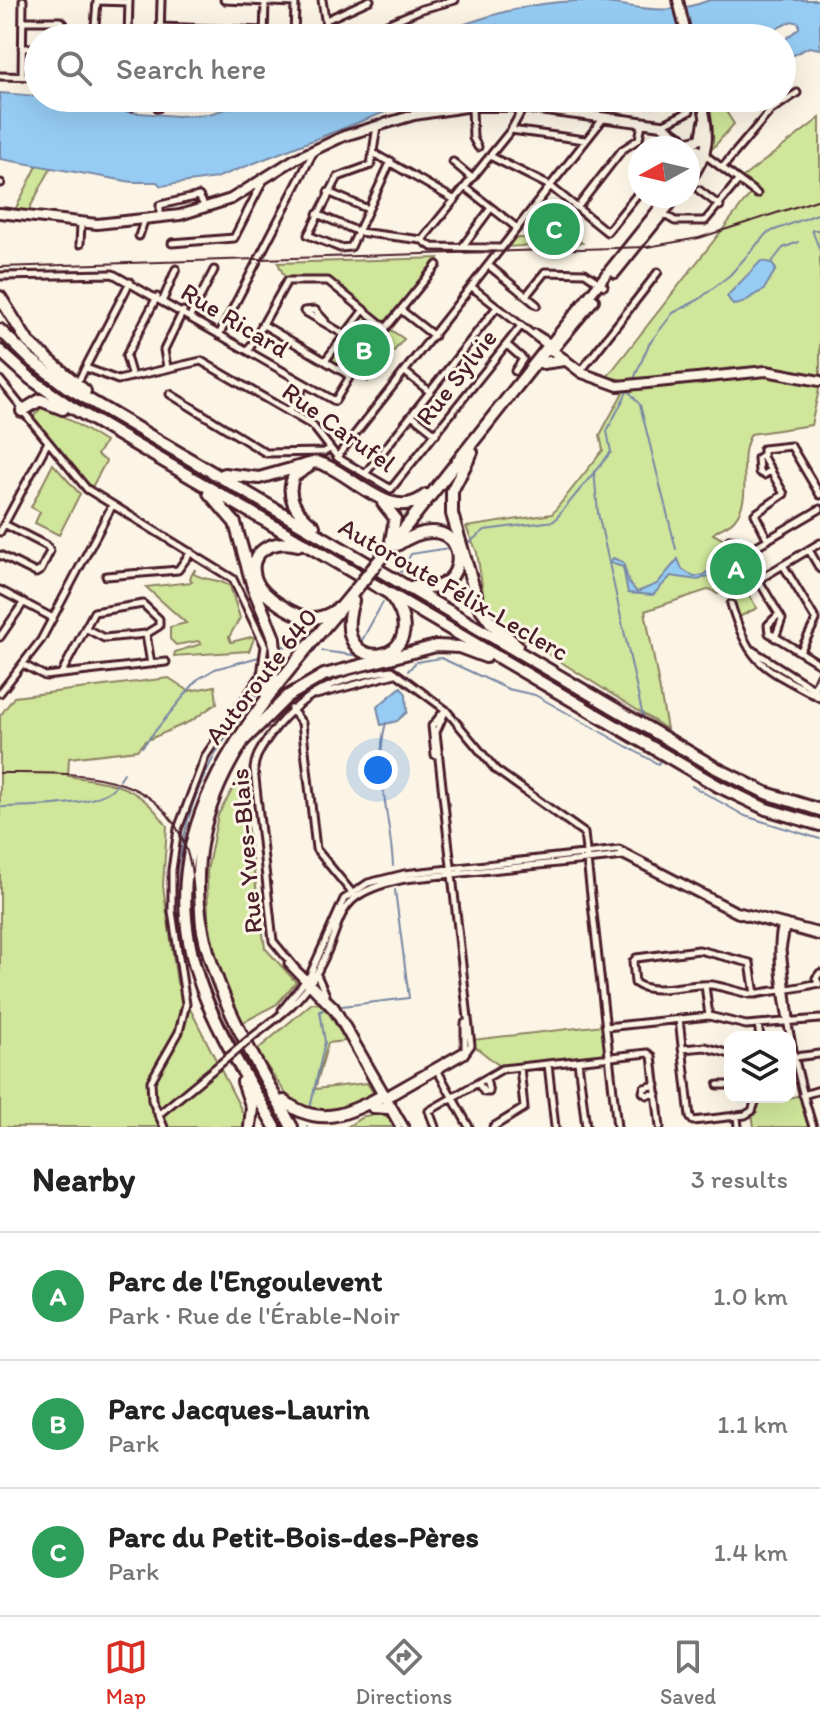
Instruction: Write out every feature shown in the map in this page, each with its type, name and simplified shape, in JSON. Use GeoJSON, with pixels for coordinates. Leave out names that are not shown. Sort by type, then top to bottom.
{"type":"FeatureCollection","features":[{"type":"Feature","properties":{"kind":"highway"},"geometry":{"type":"LineString","coordinates":[[0,297],[31,345],[114,415]]}},
{"type":"Feature","properties":{"kind":"highway","name":"Autoroute Félix-Leclerc"},"geometry":{"type":"LineString","coordinates":[[0,330],[50,375],[114,415],[551,671],[745,784],[820,810]]}},
{"type":"Feature","properties":{"kind":"highway"},"geometry":{"type":"LineString","coordinates":[[548,350],[566,358]]}},
{"type":"Feature","properties":{"kind":"highway","name":"Autoroute 640"},"geometry":{"type":"LineString","coordinates":[[292,1127],[213,977],[203,940],[199,902],[200,859],[209,816],[221,781],[242,742],[363,584],[472,452],[548,350]]}},
{"type":"Feature","properties":{"kind":"highway","name":"Autoroute 640"},"geometry":{"type":"LineString","coordinates":[[394,546],[548,350]]}},
{"type":"Feature","properties":{"kind":"highway","name":"Autoroute Félix-Leclerc"},"geometry":{"type":"LineString","coordinates":[[0,351],[46,390],[113,432],[736,796],[818,825]]}},
{"type":"Feature","properties":{"kind":"highway"},"geometry":{"type":"LineString","coordinates":[[22,409],[36,401],[47,401],[113,432]]}},
{"type":"Feature","properties":{"kind":"highway"},"geometry":{"type":"LineString","coordinates":[[472,452],[454,486],[450,506],[476,599],[492,624],[551,671]]}},
{"type":"Feature","properties":{"kind":"highway"},"geometry":{"type":"LineString","coordinates":[[204,467],[232,477],[252,479],[305,462],[318,462],[402,506],[417,502],[443,481]]}},
{"type":"Feature","properties":{"kind":"highway"},"geometry":{"type":"LineString","coordinates":[[343,549],[304,518],[291,499],[292,481],[305,468],[318,467],[329,471],[389,508],[395,523],[394,546]]}},
{"type":"Feature","properties":{"kind":"highway"},"geometry":{"type":"LineString","coordinates":[[189,476],[233,519],[252,583],[275,641],[273,679],[244,730]]}},
{"type":"Feature","properties":{"kind":"highway"},"geometry":{"type":"LineString","coordinates":[[394,546],[417,533],[433,530],[449,538],[458,555],[456,572],[443,585],[427,589],[401,583]]}},
{"type":"Feature","properties":{"kind":"highway"},"geometry":{"type":"LineString","coordinates":[[316,550],[285,541],[269,544],[255,560],[256,581],[267,594],[307,617],[324,616],[348,604],[349,639],[363,652],[384,654],[399,644],[406,627],[402,611],[387,592]]}},
{"type":"Feature","properties":{"kind":"highway","name":"Autoroute 640"},"geometry":{"type":"LineString","coordinates":[[275,1127],[224,1036],[194,960],[186,887],[190,848],[201,806],[220,765],[244,730],[348,604]]}},
{"type":"Feature","properties":{"kind":"highway"},"geometry":{"type":"LineString","coordinates":[[242,742],[280,703],[309,681],[423,648],[440,645],[463,648],[525,673]]}},
{"type":"Feature","properties":{"kind":"highway"},"geometry":{"type":"LineString","coordinates":[[224,1036],[250,1099],[250,1127]]}},
{"type":"Feature","properties":{"kind":"highway"},"geometry":{"type":"LineString","coordinates":[[257,1064],[291,1111],[314,1124],[336,1122],[386,1099]]}},
{"type":"Feature","properties":{"kind":"highway"},"geometry":{"type":"LineString","coordinates":[[337,1127],[386,1099]]}},
{"type":"Feature","properties":{"kind":"main road"},"geometry":{"type":"LineString","coordinates":[[678,2],[684,24]]}},
{"type":"Feature","properties":{"kind":"main road"},"geometry":{"type":"LineString","coordinates":[[0,213],[81,224],[160,219],[231,199],[315,149],[377,126],[433,112]]}},
{"type":"Feature","properties":{"kind":"main road"},"geometry":{"type":"LineString","coordinates":[[556,112],[662,125],[681,136]]}},
{"type":"Feature","properties":{"kind":"main road"},"geometry":{"type":"LineString","coordinates":[[700,157],[703,153],[703,112]]}},
{"type":"Feature","properties":{"kind":"main road"},"geometry":{"type":"LineString","coordinates":[[700,159],[709,126],[705,112]]}},
{"type":"Feature","properties":{"kind":"main road"},"geometry":{"type":"LineString","coordinates":[[700,139],[704,122]]}},
{"type":"Feature","properties":{"kind":"main road"},"geometry":{"type":"LineString","coordinates":[[548,350],[564,337],[660,208]]}},
{"type":"Feature","properties":{"kind":"main road"},"geometry":{"type":"LineString","coordinates":[[548,350],[564,326],[668,208]]}},
{"type":"Feature","properties":{"kind":"main road"},"geometry":{"type":"LineString","coordinates":[[564,337],[566,358]]}},
{"type":"Feature","properties":{"kind":"main road"},"geometry":{"type":"LineString","coordinates":[[548,350],[599,379],[628,387],[766,371],[820,381]]}},
{"type":"Feature","properties":{"kind":"street"},"geometry":{"type":"LineString","coordinates":[[0,76],[22,76],[23,0]]}},
{"type":"Feature","properties":{"kind":"street"},"geometry":{"type":"LineString","coordinates":[[160,24],[161,0]]}},
{"type":"Feature","properties":{"kind":"street"},"geometry":{"type":"LineString","coordinates":[[224,0],[295,2],[294,24]]}},
{"type":"Feature","properties":{"kind":"street"},"geometry":{"type":"LineString","coordinates":[[323,0],[326,24]]}},
{"type":"Feature","properties":{"kind":"street"},"geometry":{"type":"LineString","coordinates":[[326,20],[370,0]]}},
{"type":"Feature","properties":{"kind":"street"},"geometry":{"type":"LineString","coordinates":[[388,24],[441,2],[455,0]]}},
{"type":"Feature","properties":{"kind":"street"},"geometry":{"type":"LineString","coordinates":[[95,24],[97,1],[129,1],[128,24]]}},
{"type":"Feature","properties":{"kind":"street"},"geometry":{"type":"LineString","coordinates":[[264,24],[265,1]]}},
{"type":"Feature","properties":{"kind":"street"},"geometry":{"type":"LineString","coordinates":[[23,21],[61,21],[63,24]]}},
{"type":"Feature","properties":{"kind":"street"},"geometry":{"type":"LineString","coordinates":[[472,112],[472,135],[478,147]]}},
{"type":"Feature","properties":{"kind":"street"},"geometry":{"type":"LineString","coordinates":[[422,240],[511,130],[520,112]]}},
{"type":"Feature","properties":{"kind":"street"},"geometry":{"type":"LineString","coordinates":[[662,125],[688,112]]}},
{"type":"Feature","properties":{"kind":"street"},"geometry":{"type":"LineString","coordinates":[[722,168],[770,112]]}},
{"type":"Feature","properties":{"kind":"street"},"geometry":{"type":"LineString","coordinates":[[337,457],[603,119]]}},
{"type":"Feature","properties":{"kind":"street"},"geometry":{"type":"LineString","coordinates":[[577,208],[622,150],[639,139],[642,124]]}},
{"type":"Feature","properties":{"kind":"street"},"geometry":{"type":"LineString","coordinates":[[377,126],[371,165],[343,172],[328,192],[308,235],[344,249],[351,247],[391,161]]}},
{"type":"Feature","properties":{"kind":"street"},"geometry":{"type":"LineString","coordinates":[[511,130],[586,140]]}},
{"type":"Feature","properties":{"kind":"street"},"geometry":{"type":"LineString","coordinates":[[219,335],[315,149]]}},
{"type":"Feature","properties":{"kind":"street"},"geometry":{"type":"LineString","coordinates":[[703,153],[757,194]]}},
{"type":"Feature","properties":{"kind":"street"},"geometry":{"type":"LineString","coordinates":[[375,154],[455,200]]}},
{"type":"Feature","properties":{"kind":"street"},"geometry":{"type":"LineString","coordinates":[[490,156],[550,186],[607,232],[628,206]]}},
{"type":"Feature","properties":{"kind":"street"},"geometry":{"type":"LineString","coordinates":[[453,162],[472,178]]}},
{"type":"Feature","properties":{"kind":"street"},"geometry":{"type":"LineString","coordinates":[[172,243],[234,238],[264,178]]}},
{"type":"Feature","properties":{"kind":"street"},"geometry":{"type":"LineString","coordinates":[[663,214],[675,221],[702,222],[710,219],[738,181]]}},
{"type":"Feature","properties":{"kind":"street"},"geometry":{"type":"LineString","coordinates":[[465,187],[517,228]]}},
{"type":"Feature","properties":{"kind":"street"},"geometry":{"type":"LineString","coordinates":[[700,191],[720,206]]}},
{"type":"Feature","properties":{"kind":"street"},"geometry":{"type":"LineString","coordinates":[[328,192],[368,209]]}},
{"type":"Feature","properties":{"kind":"street"},"geometry":{"type":"LineString","coordinates":[[160,219],[160,205],[186,197],[199,196],[205,208]]}},
{"type":"Feature","properties":{"kind":"street"},"geometry":{"type":"LineString","coordinates":[[463,246],[491,208]]}},
{"type":"Feature","properties":{"kind":"street"},"geometry":{"type":"LineString","coordinates":[[317,214],[359,232],[422,240],[432,247],[501,248]]}},
{"type":"Feature","properties":{"kind":"street"},"geometry":{"type":"LineString","coordinates":[[139,236],[144,221]]}},
{"type":"Feature","properties":{"kind":"street"},"geometry":{"type":"LineString","coordinates":[[80,244],[81,224]]}},
{"type":"Feature","properties":{"kind":"street"},"geometry":{"type":"LineString","coordinates":[[248,351],[287,281],[328,281],[386,328],[437,265]]}},
{"type":"Feature","properties":{"kind":"street"},"geometry":{"type":"LineString","coordinates":[[488,265],[537,305]]}},
{"type":"Feature","properties":{"kind":"street"},"geometry":{"type":"LineString","coordinates":[[132,377],[126,356],[176,269]]}},
{"type":"Feature","properties":{"kind":"street"},"geometry":{"type":"LineString","coordinates":[[190,317],[214,270]]}},
{"type":"Feature","properties":{"kind":"street","name":"Rue Ricard"},"geometry":{"type":"LineString","coordinates":[[0,276],[97,272],[115,275],[183,311],[333,401],[349,376],[325,361]]}},
{"type":"Feature","properties":{"kind":"street"},"geometry":{"type":"LineString","coordinates":[[526,296],[545,272],[585,273],[602,285]]}},
{"type":"Feature","properties":{"kind":"street"},"geometry":{"type":"LineString","coordinates":[[582,370],[658,272]]}},
{"type":"Feature","properties":{"kind":"street"},"geometry":{"type":"LineString","coordinates":[[80,378],[130,282]]}},
{"type":"Feature","properties":{"kind":"street"},"geometry":{"type":"LineString","coordinates":[[472,287],[548,350]]}},
{"type":"Feature","properties":{"kind":"street"},"geometry":{"type":"LineString","coordinates":[[365,474],[497,307]]}},
{"type":"Feature","properties":{"kind":"street"},"geometry":{"type":"LineString","coordinates":[[401,310],[434,336]]}},
{"type":"Feature","properties":{"kind":"street"},"geometry":{"type":"LineString","coordinates":[[167,367],[164,350],[183,311]]}},
{"type":"Feature","properties":{"kind":"street"},"geometry":{"type":"LineString","coordinates":[[262,324],[325,361],[363,311]]}},
{"type":"Feature","properties":{"kind":"street"},"geometry":{"type":"LineString","coordinates":[[325,321],[345,335]]}},
{"type":"Feature","properties":{"kind":"street","name":"Rue Sylvie"},"geometry":{"type":"LineString","coordinates":[[390,489],[523,327]]}},
{"type":"Feature","properties":{"kind":"street"},"geometry":{"type":"LineString","coordinates":[[507,345],[523,360],[515,371]]}},
{"type":"Feature","properties":{"kind":"street","name":"Rue Carufel"},"geometry":{"type":"LineString","coordinates":[[86,368],[118,380],[201,361],[314,427],[337,457],[390,489]]}},
{"type":"Feature","properties":{"kind":"street"},"geometry":{"type":"LineString","coordinates":[[405,372],[430,392]]}},
{"type":"Feature","properties":{"kind":"street"},"geometry":{"type":"LineString","coordinates":[[0,380],[84,486],[237,584],[260,632],[265,655],[258,681],[222,728],[201,763],[179,825],[171,903],[186,1001],[179,1032],[152,1078],[151,1098],[164,1127]]}},
{"type":"Feature","properties":{"kind":"street"},"geometry":{"type":"LineString","coordinates":[[289,412],[305,384]]}},
{"type":"Feature","properties":{"kind":"street"},"geometry":{"type":"LineString","coordinates":[[170,394],[266,453],[315,450],[328,446]]}},
{"type":"Feature","properties":{"kind":"street"},"geometry":{"type":"LineString","coordinates":[[411,415],[436,434]]}},
{"type":"Feature","properties":{"kind":"street"},"geometry":{"type":"LineString","coordinates":[[0,532],[45,439]]}},
{"type":"Feature","properties":{"kind":"street"},"geometry":{"type":"LineString","coordinates":[[771,470],[764,475],[759,472],[758,458],[766,448],[791,446],[820,495]]}},
{"type":"Feature","properties":{"kind":"street"},"geometry":{"type":"LineString","coordinates":[[762,455],[784,494],[755,514],[768,540]]}},
{"type":"Feature","properties":{"kind":"street"},"geometry":{"type":"LineString","coordinates":[[0,693],[24,665],[53,618],[112,506]]}},
{"type":"Feature","properties":{"kind":"street"},"geometry":{"type":"LineString","coordinates":[[743,554],[820,509]]}},
{"type":"Feature","properties":{"kind":"street"},"geometry":{"type":"LineString","coordinates":[[0,555],[37,573],[50,551],[48,547],[4,524]]}},
{"type":"Feature","properties":{"kind":"street"},"geometry":{"type":"LineString","coordinates":[[758,580],[820,543]]}},
{"type":"Feature","properties":{"kind":"street"},"geometry":{"type":"LineString","coordinates":[[739,547],[779,614],[782,623],[775,638]]}},
{"type":"Feature","properties":{"kind":"street"},"geometry":{"type":"LineString","coordinates":[[809,550],[820,569]]}},
{"type":"Feature","properties":{"kind":"street"},"geometry":{"type":"LineString","coordinates":[[106,576],[178,570],[191,552]]}},
{"type":"Feature","properties":{"kind":"street"},"geometry":{"type":"LineString","coordinates":[[783,565],[816,620],[800,652]]}},
{"type":"Feature","properties":{"kind":"street"},"geometry":{"type":"LineString","coordinates":[[0,590],[53,618]]}},
{"type":"Feature","properties":{"kind":"street"},"geometry":{"type":"LineString","coordinates":[[0,637],[3,627],[24,602]]}},
{"type":"Feature","properties":{"kind":"street"},"geometry":{"type":"LineString","coordinates":[[61,674],[85,628],[99,609],[143,604],[160,623],[146,634],[104,638],[85,628]]}},
{"type":"Feature","properties":{"kind":"street"},"geometry":{"type":"LineString","coordinates":[[731,604],[747,649],[764,666],[814,692],[819,677]]}},
{"type":"Feature","properties":{"kind":"street"},"geometry":{"type":"LineString","coordinates":[[779,614],[768,627],[775,638],[820,664]]}},
{"type":"Feature","properties":{"kind":"street"},"geometry":{"type":"LineString","coordinates":[[146,634],[151,664]]}},
{"type":"Feature","properties":{"kind":"street"},"geometry":{"type":"LineString","coordinates":[[24,665],[45,676],[166,662]]}},
{"type":"Feature","properties":{"kind":"street","name":"Rue Yves-Blais"},"geometry":{"type":"LineString","coordinates":[[308,983],[272,937],[254,775],[255,759],[266,741],[292,710],[320,693],[388,674],[401,676],[446,710],[496,770],[578,826],[586,842],[598,852]]}},
{"type":"Feature","properties":{"kind":"street"},"geometry":{"type":"LineString","coordinates":[[292,710],[302,723],[317,852],[354,894]]}},
{"type":"Feature","properties":{"kind":"street"},"geometry":{"type":"LineString","coordinates":[[386,1099],[437,1069],[465,1050],[467,1045],[432,726],[446,710]]}},
{"type":"Feature","properties":{"kind":"street"},"geometry":{"type":"LineString","coordinates":[[586,842],[617,1127]]}},
{"type":"Feature","properties":{"kind":"street"},"geometry":{"type":"LineString","coordinates":[[586,856],[598,852],[624,852],[709,898],[784,927],[820,934]]}},
{"type":"Feature","properties":{"kind":"street"},"geometry":{"type":"LineString","coordinates":[[308,983],[335,913],[354,894],[379,879],[586,856],[624,856],[648,866]]}},
{"type":"Feature","properties":{"kind":"street"},"geometry":{"type":"LineString","coordinates":[[158,1115],[293,1005],[316,974],[339,915],[354,894]]}},
{"type":"Feature","properties":{"kind":"street"},"geometry":{"type":"LineString","coordinates":[[784,927],[782,950],[791,1031]]}},
{"type":"Feature","properties":{"kind":"street"},"geometry":{"type":"LineString","coordinates":[[755,994],[750,963],[705,950],[636,958],[633,962],[637,985],[666,989],[705,985],[755,994],[819,984],[820,973]]}},
{"type":"Feature","properties":{"kind":"street"},"geometry":{"type":"LineString","coordinates":[[316,974],[402,1127]]}},
{"type":"Feature","properties":{"kind":"street"},"geometry":{"type":"LineString","coordinates":[[308,983],[327,997]]}},
{"type":"Feature","properties":{"kind":"street"},"geometry":{"type":"LineString","coordinates":[[308,983],[337,1017],[386,1099]]}},
{"type":"Feature","properties":{"kind":"street"},"geometry":{"type":"LineString","coordinates":[[705,985],[709,1016]]}},
{"type":"Feature","properties":{"kind":"street"},"geometry":{"type":"LineString","coordinates":[[606,1027],[709,1016],[740,1025],[820,1019]]}},
{"type":"Feature","properties":{"kind":"street"},"geometry":{"type":"LineString","coordinates":[[679,1019],[690,1117],[693,1121],[737,1116],[752,1111],[755,1103]]}},
{"type":"Feature","properties":{"kind":"street"},"geometry":{"type":"LineString","coordinates":[[758,1024],[759,1031]]}},
{"type":"Feature","properties":{"kind":"street"},"geometry":{"type":"LineString","coordinates":[[682,1049],[705,1047],[724,1052]]}},
{"type":"Feature","properties":{"kind":"street"},"geometry":{"type":"LineString","coordinates":[[435,1127],[429,1111],[502,1069],[648,1053],[652,1056],[660,1127]]}},
{"type":"Feature","properties":{"kind":"street"},"geometry":{"type":"LineString","coordinates":[[796,1057],[820,1053]]}},
{"type":"Feature","properties":{"kind":"street"},"geometry":{"type":"LineString","coordinates":[[578,1061],[586,1127]]}},
{"type":"Feature","properties":{"kind":"street"},"geometry":{"type":"LineString","coordinates":[[796,1062],[813,1127]]}},
{"type":"Feature","properties":{"kind":"street"},"geometry":{"type":"LineString","coordinates":[[548,1064],[555,1127]]}},
{"type":"Feature","properties":{"kind":"street"},"geometry":{"type":"LineString","coordinates":[[493,1127],[524,1108],[520,1067]]}},
{"type":"Feature","properties":{"kind":"street"},"geometry":{"type":"LineString","coordinates":[[437,1069],[469,1127]]}},
{"type":"Feature","properties":{"kind":"street"},"geometry":{"type":"LineString","coordinates":[[478,1083],[484,1092],[489,1092],[486,1079]]}},
{"type":"Feature","properties":{"kind":"street"},"geometry":{"type":"LineString","coordinates":[[656,1085],[644,1088],[643,1092],[647,1095],[657,1094]]}},
{"type":"Feature","properties":{"kind":"street"},"geometry":{"type":"LineString","coordinates":[[718,1085],[724,1085]]}},
{"type":"Feature","properties":{"kind":"street"},"geometry":{"type":"LineString","coordinates":[[803,1095],[820,1090]]}},
{"type":"Feature","properties":{"kind":"street"},"geometry":{"type":"LineString","coordinates":[[737,1116],[738,1127]]}},
{"type":"Feature","properties":{"kind":"green space"},"geometry":{"type":"Polygon","coordinates":[[[705,112],[726,112],[734,124],[706,156],[705,112]]]}},
{"type":"Feature","properties":{"kind":"green space"},"geometry":{"type":"Polygon","coordinates":[[[820,118],[820,385],[811,425],[751,434],[745,456],[740,511],[732,522],[713,534],[726,541],[730,550],[739,551],[759,585],[747,592],[757,608],[737,618],[728,592],[717,594],[710,589],[645,611],[667,729],[504,626],[484,599],[477,552],[466,527],[552,514],[603,450],[600,435],[629,381],[607,377],[752,192],[738,181],[820,118]]]}},
{"type":"Feature","properties":{"kind":"green space"},"geometry":{"type":"Polygon","coordinates":[[[38,164],[52,166],[25,217],[13,214],[38,164]]]}},
{"type":"Feature","properties":{"kind":"green space"},"geometry":{"type":"Polygon","coordinates":[[[546,210],[560,223],[564,219],[572,226],[568,231],[582,243],[505,247],[512,238],[531,238],[540,227],[536,222],[546,210]]]}},
{"type":"Feature","properties":{"kind":"green space"},"geometry":{"type":"Polygon","coordinates":[[[439,258],[386,326],[328,279],[286,280],[278,263],[439,258]]]}},
{"type":"Feature","properties":{"kind":"green space"},"geometry":{"type":"Polygon","coordinates":[[[363,311],[404,339],[368,382],[325,361],[363,311]]]}},
{"type":"Feature","properties":{"kind":"green space"},"geometry":{"type":"Polygon","coordinates":[[[42,407],[55,411],[105,442],[97,455],[106,461],[91,489],[33,417],[42,407]]]}},
{"type":"Feature","properties":{"kind":"green space"},"geometry":{"type":"Polygon","coordinates":[[[53,464],[80,494],[59,535],[35,523],[40,512],[31,507],[53,464]]]}},
{"type":"Feature","properties":{"kind":"green space"},"geometry":{"type":"Polygon","coordinates":[[[195,569],[194,574],[198,576],[230,586],[240,618],[229,637],[231,642],[255,636],[249,651],[174,656],[175,652],[201,644],[198,641],[176,645],[170,639],[170,627],[186,623],[146,587],[192,582],[190,578],[195,569]]]}},
{"type":"Feature","properties":{"kind":"green space"},"geometry":{"type":"Polygon","coordinates":[[[169,678],[189,691],[215,686],[217,703],[191,721],[145,741],[137,750],[69,758],[68,776],[124,788],[146,801],[167,826],[163,886],[177,983],[250,1127],[0,1127],[0,716],[14,697],[169,678]]]}},
{"type":"Feature","properties":{"kind":"green space"},"geometry":{"type":"Polygon","coordinates":[[[240,776],[265,948],[296,982],[277,1004],[242,1023],[218,966],[208,917],[207,871],[218,815],[240,776]]]}},
{"type":"Feature","properties":{"kind":"green space"},"geometry":{"type":"Polygon","coordinates":[[[312,1003],[323,1004],[346,1041],[328,1043],[315,1089],[367,1083],[374,1094],[334,1117],[301,1115],[256,1051],[312,1003]]]}},
{"type":"Feature","properties":{"kind":"green space"},"geometry":{"type":"Polygon","coordinates":[[[603,1025],[606,1055],[501,1067],[473,1045],[472,1040],[603,1025]]]}},
{"type":"Feature","properties":{"kind":"green space"},"geometry":{"type":"Polygon","coordinates":[[[800,1095],[810,1127],[754,1127],[752,1113],[756,1103],[796,1103],[796,1096],[800,1095]]]}},
{"type":"Feature","properties":{"kind":"green space"},"geometry":{"type":"Polygon","coordinates":[[[379,1114],[388,1117],[394,1127],[347,1127],[364,1116],[379,1114]]]}},
{"type":"Feature","properties":{"kind":"water"},"geometry":{"type":"Polygon","coordinates":[[[710,0],[820,0],[820,49],[809,47],[796,54],[799,23],[792,21],[786,24],[465,24],[500,13],[558,2],[597,2],[658,10],[710,0]]]}},
{"type":"Feature","properties":{"kind":"water"},"geometry":{"type":"Polygon","coordinates":[[[0,93],[24,95],[24,112],[128,112],[177,116],[216,112],[385,112],[216,178],[161,186],[157,182],[132,182],[0,159],[0,93]]]}},
{"type":"Feature","properties":{"kind":"water"},"geometry":{"type":"Polygon","coordinates":[[[761,261],[771,263],[776,269],[763,291],[733,305],[727,296],[761,261]]]}},
{"type":"Feature","properties":{"kind":"water"},"geometry":{"type":"Polygon","coordinates":[[[613,558],[623,562],[629,583],[637,592],[657,584],[678,559],[682,569],[694,577],[704,575],[711,568],[716,573],[698,580],[671,576],[653,595],[628,593],[623,567],[610,563],[613,558]]]}},
{"type":"Feature","properties":{"kind":"water"},"geometry":{"type":"Polygon","coordinates":[[[401,687],[406,694],[407,712],[397,721],[381,725],[377,707],[401,687]]]}},
{"type":"Feature","properties":{"kind":"waterway"},"geometry":{"type":"LineString","coordinates":[[633,381],[649,344],[673,313],[698,300],[730,275],[767,233],[820,213]]}},
{"type":"Feature","properties":{"kind":"waterway"},"geometry":{"type":"LineString","coordinates":[[820,230],[812,230],[820,251]]}},
{"type":"Feature","properties":{"kind":"waterway"},"geometry":{"type":"LineString","coordinates":[[771,263],[783,248],[798,242]]}},
{"type":"Feature","properties":{"kind":"waterway"},"geometry":{"type":"LineString","coordinates":[[467,544],[485,530],[554,521],[611,452],[607,431],[628,390],[640,405],[676,549]]}},
{"type":"Feature","properties":{"kind":"waterway"},"geometry":{"type":"LineString","coordinates":[[594,471],[598,513],[643,717]]}},
{"type":"Feature","properties":{"kind":"waterway"},"geometry":{"type":"LineString","coordinates":[[401,572],[411,554],[449,548]]}},
{"type":"Feature","properties":{"kind":"waterway"},"geometry":{"type":"LineString","coordinates":[[361,642],[383,602]]}},
{"type":"Feature","properties":{"kind":"waterway"},"geometry":{"type":"LineString","coordinates":[[281,646],[299,647]]}},
{"type":"Feature","properties":{"kind":"waterway"},"geometry":{"type":"LineString","coordinates":[[322,651],[353,655]]}},
{"type":"Feature","properties":{"kind":"waterway"},"geometry":{"type":"LineString","coordinates":[[223,1051],[193,976],[184,939],[179,902],[180,866],[186,829],[198,791],[216,753],[264,680],[270,652]]}},
{"type":"Feature","properties":{"kind":"waterway"},"geometry":{"type":"LineString","coordinates":[[142,747],[198,679],[215,669],[259,657]]}},
{"type":"Feature","properties":{"kind":"waterway"},"geometry":{"type":"LineString","coordinates":[[408,671],[416,662],[441,658],[508,689],[535,695],[658,764],[660,761]]}},
{"type":"Feature","properties":{"kind":"waterway"},"geometry":{"type":"LineString","coordinates":[[386,723],[381,757],[393,866]]}},
{"type":"Feature","properties":{"kind":"waterway"},"geometry":{"type":"LineString","coordinates":[[120,779],[124,773]]}},
{"type":"Feature","properties":{"kind":"waterway"},"geometry":{"type":"LineString","coordinates":[[0,807],[80,802],[96,798],[117,784]]}},
{"type":"Feature","properties":{"kind":"waterway"},"geometry":{"type":"LineString","coordinates":[[692,786],[745,816],[820,839]]}},
{"type":"Feature","properties":{"kind":"waterway"},"geometry":{"type":"LineString","coordinates":[[342,1006],[409,998],[395,890]]}},
{"type":"Feature","properties":{"kind":"waterway"},"geometry":{"type":"LineString","coordinates":[[310,1108],[325,1042],[320,1011],[328,1008]]}},
{"type":"Feature","properties":{"kind":"waterway"},"geometry":{"type":"LineString","coordinates":[[256,1107],[267,1127]]}},
{"type":"Feature","properties":{"kind":"railway"},"geometry":{"type":"LineString","coordinates":[[0,267],[647,247],[699,238],[820,199]]}},
{"type":"Feature","properties":{"kind":"railway"},"geometry":{"type":"LineString","coordinates":[[0,773],[90,776],[143,794],[164,811],[181,835],[191,868],[198,945],[210,990],[229,1031],[284,1127]]}},
{"type":"Feature","properties":{"kind":"place","name":"Parc du Petit-Bois-des-Pères"},"geometry":{"type":"Point","coordinates":[554,229]}},
{"type":"Feature","properties":{"kind":"place","name":"Parc Jacques-Laurin"},"geometry":{"type":"Point","coordinates":[364,350]}},
{"type":"Feature","properties":{"kind":"place","name":"Parc de l'Engoulevent"},"geometry":{"type":"Point","coordinates":[736,569]}}]}
